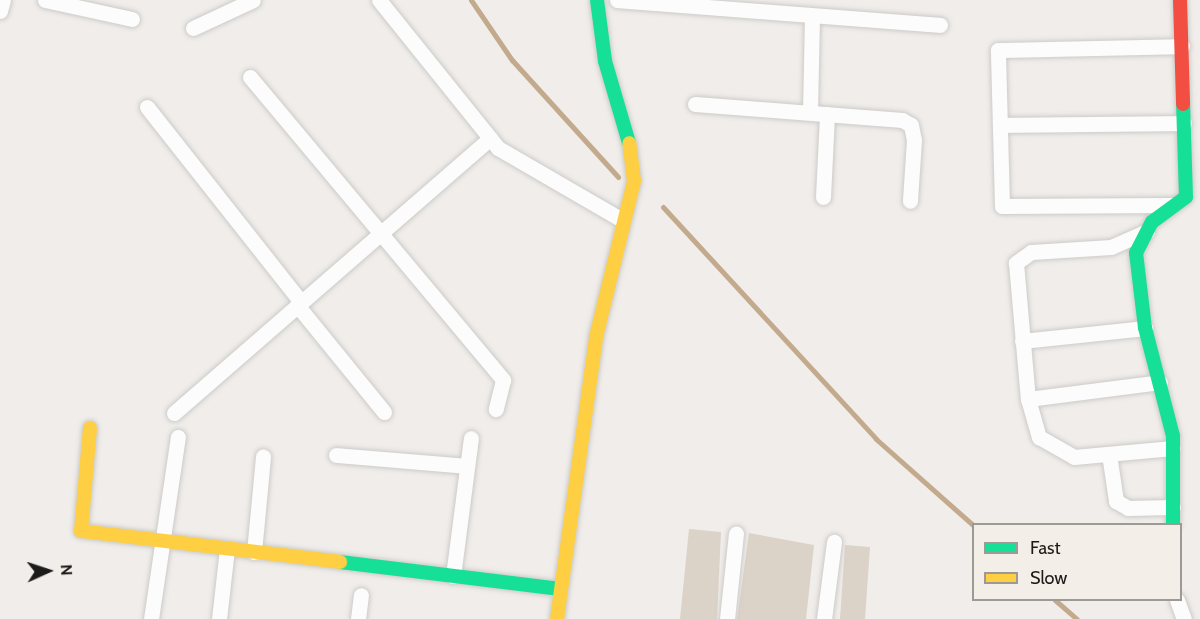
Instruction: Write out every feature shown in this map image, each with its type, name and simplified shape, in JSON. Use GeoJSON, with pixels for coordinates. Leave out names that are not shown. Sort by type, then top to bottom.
{"type":"FeatureCollection","features":[{"type":"Feature","properties":{"kind":"street"},"geometry":{"type":"LineString","coordinates":[[0,10],[3,0]]}},
{"type":"Feature","properties":{"kind":"street"},"geometry":{"type":"LineString","coordinates":[[45,0],[132,19]]}},
{"type":"Feature","properties":{"kind":"street"},"geometry":{"type":"LineString","coordinates":[[193,28],[253,0]]}},
{"type":"Feature","properties":{"kind":"street"},"geometry":{"type":"LineString","coordinates":[[379,0],[498,148],[622,220]]}},
{"type":"Feature","properties":{"kind":"street"},"geometry":{"type":"LineString","coordinates":[[557,619],[596,337],[622,220],[634,181],[629,142],[605,61],[597,0]]}},
{"type":"Feature","properties":{"kind":"street"},"geometry":{"type":"LineString","coordinates":[[617,0],[940,25]]}},
{"type":"Feature","properties":{"kind":"street"},"geometry":{"type":"LineString","coordinates":[[1173,523],[1173,448],[1160,382],[1145,327],[1136,253],[1147,231],[1172,205],[1186,197],[1180,0]]}},
{"type":"Feature","properties":{"kind":"street"},"geometry":{"type":"LineString","coordinates":[[810,112],[812,16]]}},
{"type":"Feature","properties":{"kind":"street"},"geometry":{"type":"LineString","coordinates":[[1172,205],[1002,206],[998,50],[1182,46]]}},
{"type":"Feature","properties":{"kind":"street"},"geometry":{"type":"LineString","coordinates":[[250,77],[503,380],[496,410]]}},
{"type":"Feature","properties":{"kind":"street"},"geometry":{"type":"LineString","coordinates":[[695,104],[891,118],[911,125],[910,201]]}},
{"type":"Feature","properties":{"kind":"street"},"geometry":{"type":"LineString","coordinates":[[147,106],[384,412]]}},
{"type":"Feature","properties":{"kind":"street"},"geometry":{"type":"LineString","coordinates":[[823,197],[827,114]]}},
{"type":"Feature","properties":{"kind":"street"},"geometry":{"type":"LineString","coordinates":[[1000,125],[1184,123]]}},
{"type":"Feature","properties":{"kind":"street"},"geometry":{"type":"LineString","coordinates":[[174,413],[490,138]]}},
{"type":"Feature","properties":{"kind":"street"},"geometry":{"type":"LineString","coordinates":[[1147,231],[1111,247],[1023,255],[1015,275],[1028,399],[1047,445],[1074,456],[1173,448]]}},
{"type":"Feature","properties":{"kind":"street"},"geometry":{"type":"LineString","coordinates":[[1022,341],[1145,327]]}},
{"type":"Feature","properties":{"kind":"street"},"geometry":{"type":"LineString","coordinates":[[1028,399],[1160,382]]}},
{"type":"Feature","properties":{"kind":"street"},"geometry":{"type":"LineString","coordinates":[[90,428],[81,531],[560,589]]}},
{"type":"Feature","properties":{"kind":"street"},"geometry":{"type":"LineString","coordinates":[[151,619],[178,437]]}},
{"type":"Feature","properties":{"kind":"street"},"geometry":{"type":"LineString","coordinates":[[453,576],[471,438]]}},
{"type":"Feature","properties":{"kind":"street"},"geometry":{"type":"LineString","coordinates":[[1110,454],[1116,501],[1128,508],[1173,507]]}},
{"type":"Feature","properties":{"kind":"street"},"geometry":{"type":"LineString","coordinates":[[336,455],[467,466]]}},
{"type":"Feature","properties":{"kind":"street"},"geometry":{"type":"LineString","coordinates":[[254,552],[263,456]]}},
{"type":"Feature","properties":{"kind":"street"},"geometry":{"type":"LineString","coordinates":[[727,619],[736,533]]}},
{"type":"Feature","properties":{"kind":"street"},"geometry":{"type":"LineString","coordinates":[[824,619],[834,542]]}},
{"type":"Feature","properties":{"kind":"street"},"geometry":{"type":"LineString","coordinates":[[219,619],[227,549]]}},
{"type":"Feature","properties":{"kind":"street"},"geometry":{"type":"LineString","coordinates":[[358,619],[361,595]]}},
{"type":"Feature","properties":{"kind":"street"},"geometry":{"type":"LineString","coordinates":[[1177,601],[1184,619]]}},
{"type":"Feature","properties":{"kind":"building"},"geometry":{"type":"Polygon","coordinates":[[[689,529],[721,532],[717,619],[680,619],[689,529]]]}},
{"type":"Feature","properties":{"kind":"building"},"geometry":{"type":"Polygon","coordinates":[[[749,533],[814,545],[806,619],[737,619],[749,533]]]}},
{"type":"Feature","properties":{"kind":"building"},"geometry":{"type":"Polygon","coordinates":[[[845,545],[870,547],[865,619],[840,619],[845,545]]]}},
{"type":"Feature","properties":{"kind":"waterway"},"geometry":{"type":"LineString","coordinates":[[471,0],[512,60],[618,177]]}},
{"type":"Feature","properties":{"kind":"waterway"},"geometry":{"type":"LineString","coordinates":[[663,207],[876,439],[972,524]]}},
{"type":"Feature","properties":{"kind":"waterway"},"geometry":{"type":"LineString","coordinates":[[1056,601],[1077,619]]}},
{"type":"Feature","properties":{"kind":"traffic: fast"},"geometry":{"type":"LineString","coordinates":[[597,0],[605,61],[629,143]]}},
{"type":"Feature","properties":{"kind":"traffic: fast"},"geometry":{"type":"LineString","coordinates":[[1173,523],[1173,436],[1145,328],[1136,253],[1152,222],[1186,197],[1183,104]]}},
{"type":"Feature","properties":{"kind":"traffic: fast"},"geometry":{"type":"LineString","coordinates":[[340,562],[560,589]]}},
{"type":"Feature","properties":{"kind":"traffic: slow"},"geometry":{"type":"LineString","coordinates":[[557,619],[596,337],[634,181],[629,143]]}},
{"type":"Feature","properties":{"kind":"traffic: slow"},"geometry":{"type":"LineString","coordinates":[[90,428],[81,531],[340,562]]}},
{"type":"Feature","properties":{"kind":"traffic: jam"},"geometry":{"type":"LineString","coordinates":[[1180,0],[1183,104]]}}]}
